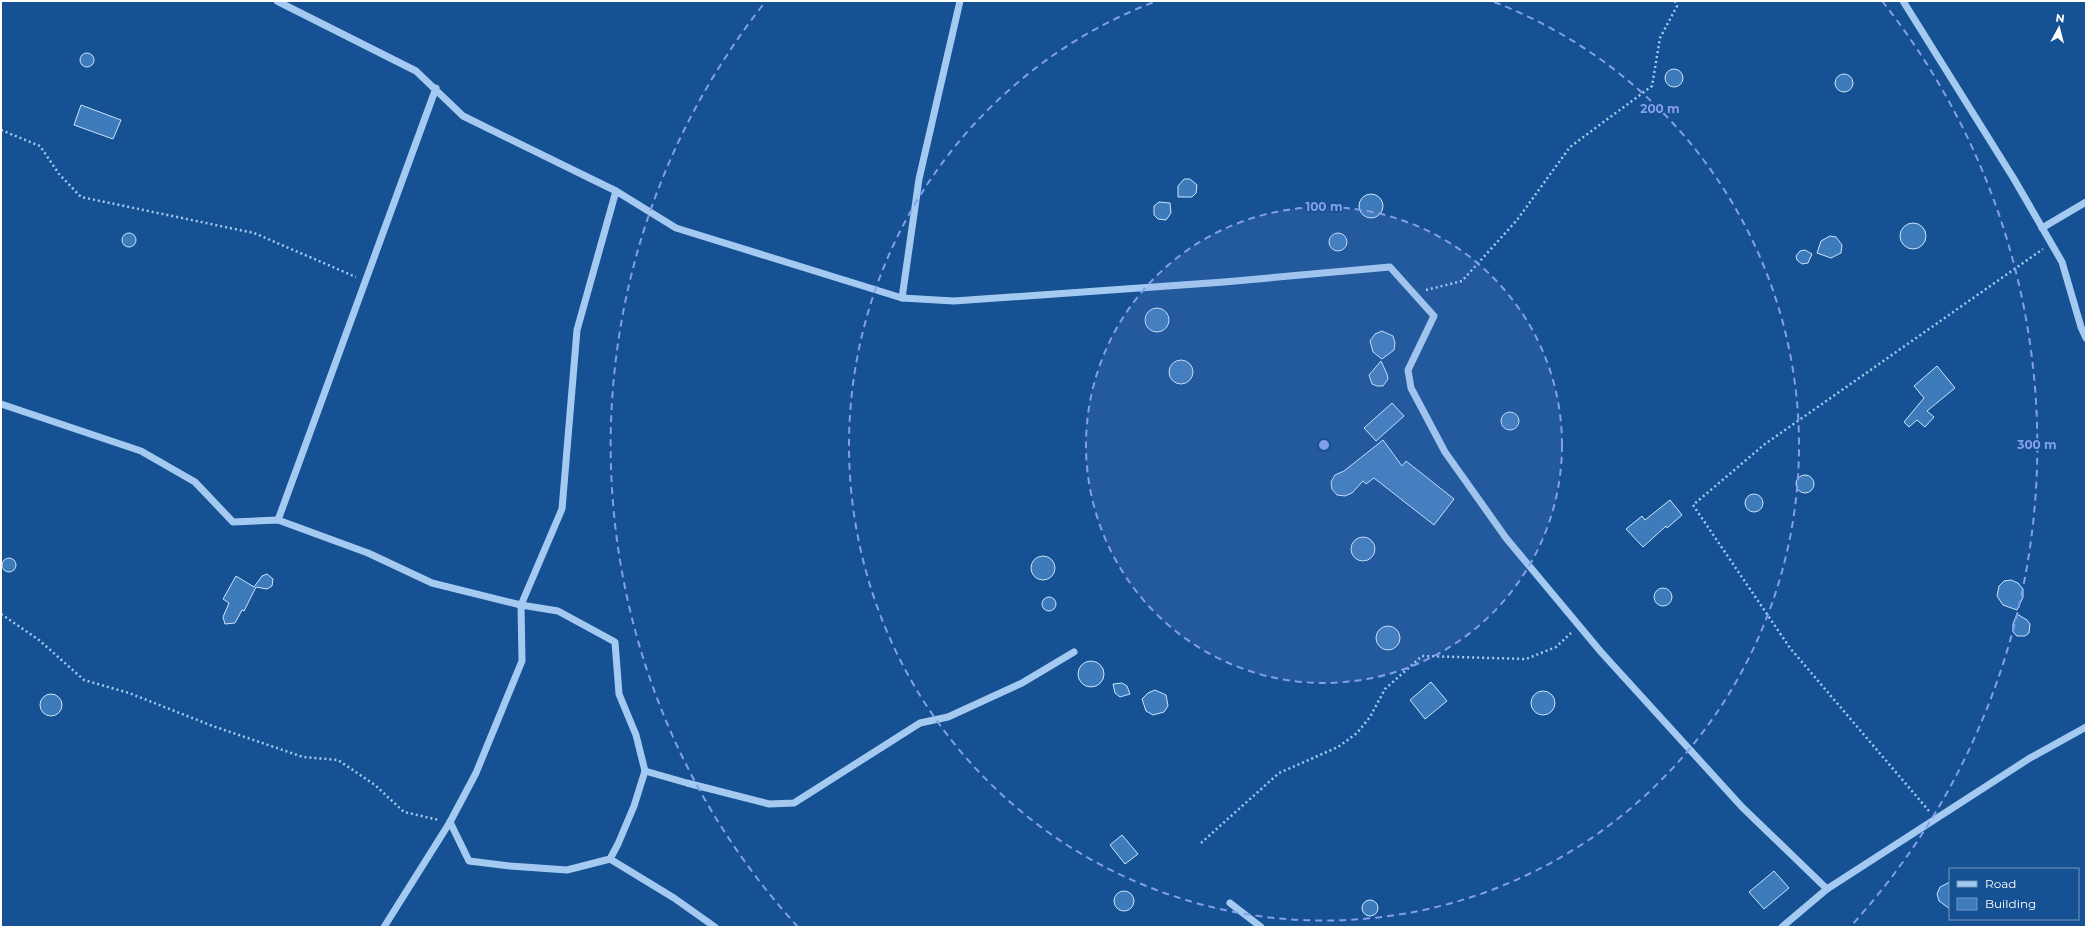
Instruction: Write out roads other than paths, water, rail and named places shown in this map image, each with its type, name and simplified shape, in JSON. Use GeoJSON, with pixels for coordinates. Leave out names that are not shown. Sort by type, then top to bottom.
{"type":"FeatureCollection","features":[{"type":"Feature","properties":{"kind":"street"},"geometry":{"type":"LineString","coordinates":[[277,1],[416,71],[436,88],[463,116],[616,191],[676,228],[902,298],[954,301],[1224,282],[1390,267],[1434,316],[1408,370],[1411,388],[1445,452],[1506,538],[1601,652],[1742,807],[1827,889]]}},
{"type":"Feature","properties":{"kind":"street"},"geometry":{"type":"LineString","coordinates":[[902,298],[919,179],[960,1]]}},
{"type":"Feature","properties":{"kind":"street"},"geometry":{"type":"LineString","coordinates":[[1903,1],[2062,262],[2081,327],[2086,338]]}},
{"type":"Feature","properties":{"kind":"street"},"geometry":{"type":"LineString","coordinates":[[278,520],[436,88]]}},
{"type":"Feature","properties":{"kind":"street"},"geometry":{"type":"LineString","coordinates":[[384,927],[450,822],[476,773],[522,662],[521,605],[562,509],[577,330],[616,191]]}},
{"type":"Feature","properties":{"kind":"street"},"geometry":{"type":"LineString","coordinates":[[2042,228],[2086,202]]}},
{"type":"Feature","properties":{"kind":"street"},"geometry":{"type":"LineString","coordinates":[[1,404],[141,451],[195,482],[234,522],[278,520],[368,553],[432,583],[521,605],[558,611],[615,642],[619,694],[636,735],[645,770],[634,806],[610,859]]}},
{"type":"Feature","properties":{"kind":"street"},"geometry":{"type":"LineString","coordinates":[[645,770],[687,783],[769,804],[794,803],[920,723],[948,718],[1022,683],[1074,652]]}},
{"type":"Feature","properties":{"kind":"street"},"geometry":{"type":"LineString","coordinates":[[1782,927],[1827,889],[2030,758],[2086,727]]}},
{"type":"Feature","properties":{"kind":"street"},"geometry":{"type":"LineString","coordinates":[[450,822],[469,861],[510,866],[567,870],[610,859],[674,898],[715,927]]}},
{"type":"Feature","properties":{"kind":"street"},"geometry":{"type":"LineString","coordinates":[[1230,903],[1261,927]]}}]}
